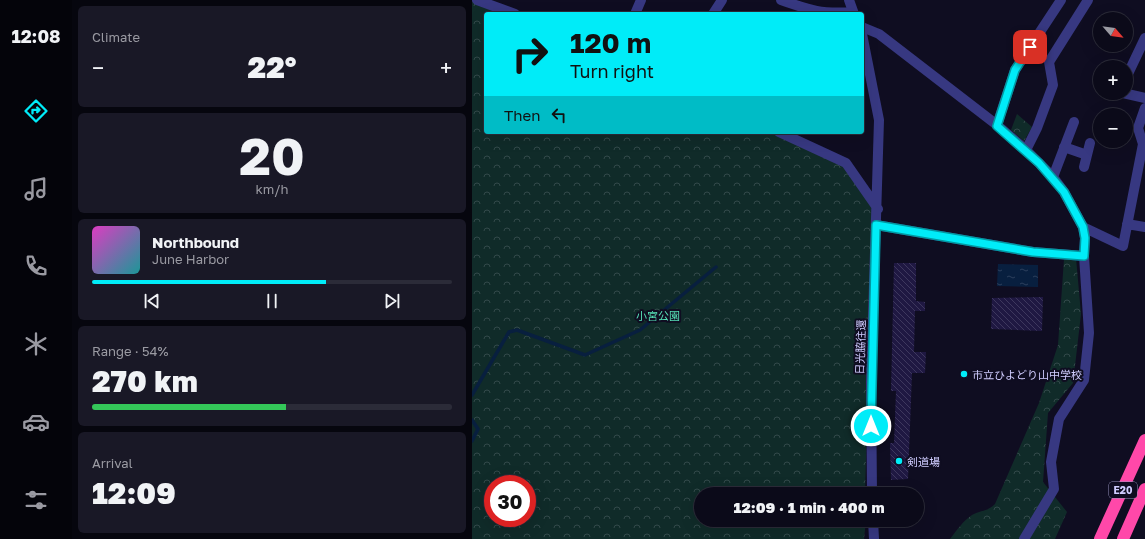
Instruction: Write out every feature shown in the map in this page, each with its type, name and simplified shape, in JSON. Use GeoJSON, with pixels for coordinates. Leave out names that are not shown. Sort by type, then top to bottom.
{"type":"FeatureCollection","features":[{"type":"Feature","properties":{"kind":"highway","name":"E20"},"geometry":{"type":"LineString","coordinates":[[1100,539],[1145,440]]}},
{"type":"Feature","properties":{"kind":"highway","name":"E20"},"geometry":{"type":"LineString","coordinates":[[1122,539],[1145,489]]}},
{"type":"Feature","properties":{"kind":"street"},"geometry":{"type":"LineString","coordinates":[[477,0],[510,12]]}},
{"type":"Feature","properties":{"kind":"street"},"geometry":{"type":"LineString","coordinates":[[636,12],[641,0]]}},
{"type":"Feature","properties":{"kind":"street"},"geometry":{"type":"LineString","coordinates":[[714,12],[722,0]]}},
{"type":"Feature","properties":{"kind":"street"},"geometry":{"type":"LineString","coordinates":[[781,0],[813,12]]}},
{"type":"Feature","properties":{"kind":"street"},"geometry":{"type":"LineString","coordinates":[[849,0],[853,12]]}},
{"type":"Feature","properties":{"kind":"street"},"geometry":{"type":"LineString","coordinates":[[997,126],[1015,70],[1060,0]]}},
{"type":"Feature","properties":{"kind":"street"},"geometry":{"type":"LineString","coordinates":[[1026,150],[1037,128],[1053,85],[1049,62],[1088,0]]}},
{"type":"Feature","properties":{"kind":"street"},"geometry":{"type":"LineString","coordinates":[[864,28],[879,34],[1026,150],[1053,178],[1064,192],[1083,227],[1085,238],[1084,256],[1089,334],[1084,380],[1059,419],[1051,462],[1054,489],[1024,539]]}},
{"type":"Feature","properties":{"kind":"street"},"geometry":{"type":"LineString","coordinates":[[1133,63],[1145,38]]}},
{"type":"Feature","properties":{"kind":"street"},"geometry":{"type":"LineString","coordinates":[[864,44],[880,120],[878,209]]}},
{"type":"Feature","properties":{"kind":"street"},"geometry":{"type":"LineString","coordinates":[[1133,95],[1145,98]]}},
{"type":"Feature","properties":{"kind":"street"},"geometry":{"type":"LineString","coordinates":[[1083,227],[1123,246],[1127,224],[1141,174],[1144,144],[1138,128],[1145,108]]}},
{"type":"Feature","properties":{"kind":"street"},"geometry":{"type":"LineString","coordinates":[[1053,178],[1074,122]]}},
{"type":"Feature","properties":{"kind":"street"},"geometry":{"type":"LineString","coordinates":[[784,134],[846,163],[878,209]]}},
{"type":"Feature","properties":{"kind":"street"},"geometry":{"type":"LineString","coordinates":[[1084,167],[1090,143]]}},
{"type":"Feature","properties":{"kind":"street"},"geometry":{"type":"LineString","coordinates":[[1064,147],[1087,155]]}},
{"type":"Feature","properties":{"kind":"street","name":"日光脇往還"},"geometry":{"type":"LineString","coordinates":[[872,487],[871,382],[876,225],[878,209]]}},
{"type":"Feature","properties":{"kind":"street"},"geometry":{"type":"LineString","coordinates":[[1127,224],[1145,227]]}},
{"type":"Feature","properties":{"kind":"street"},"geometry":{"type":"LineString","coordinates":[[876,225],[1033,252],[1084,256]]}},
{"type":"Feature","properties":{"kind":"street"},"geometry":{"type":"LineString","coordinates":[[873,527],[874,539]]}},
{"type":"Feature","properties":{"kind":"green space","name":"小宮公園"},"geometry":{"type":"Polygon","coordinates":[[[472,0],[477,0],[510,12],[484,12],[484,134],[788,134],[846,163],[873,205],[865,487],[694,487],[694,527],[865,527],[864,539],[472,539],[472,0]]]}},
{"type":"Feature","properties":{"kind":"green space"},"geometry":{"type":"Polygon","coordinates":[[[1017,114],[1032,127],[1024,141],[1011,130],[1017,114]]]}},
{"type":"Feature","properties":{"kind":"green space"},"geometry":{"type":"Polygon","coordinates":[[[1076,258],[1081,314],[1073,383],[1048,413],[1043,482],[1067,512],[1055,539],[950,539],[969,517],[995,504],[1039,403],[1058,345],[1064,259],[1076,258]]]}},
{"type":"Feature","properties":{"kind":"water"},"geometry":{"type":"Polygon","coordinates":[[[998,264],[1038,265],[1038,287],[997,286],[998,264]]]}},
{"type":"Feature","properties":{"kind":"building"},"geometry":{"type":"Polygon","coordinates":[[[894,263],[916,263],[916,301],[925,302],[925,311],[915,311],[914,352],[926,352],[925,373],[912,373],[908,479],[891,480],[890,443],[894,443],[896,391],[891,391],[894,263]]]}},
{"type":"Feature","properties":{"kind":"building"},"geometry":{"type":"Polygon","coordinates":[[[1043,297],[1042,331],[991,329],[992,298],[1043,297]]]}},
{"type":"Feature","properties":{"kind":"waterway"},"geometry":{"type":"LineString","coordinates":[[472,395],[509,332],[517,330],[585,355],[640,330],[716,267]]}},
{"type":"Feature","properties":{"kind":"waterway"},"geometry":{"type":"LineString","coordinates":[[472,420],[478,429],[472,441]]}},
{"type":"Feature","properties":{"kind":"place","name":"市立ひよどり山中学校"},"geometry":{"type":"Point","coordinates":[964,374]}},
{"type":"Feature","properties":{"kind":"place","name":"剣道場"},"geometry":{"type":"Point","coordinates":[899,461]}},
{"type":"Feature","properties":{"kind":"route"},"geometry":{"type":"LineString","coordinates":[[871,426],[876,225],[1033,252],[1084,256],[1085,238],[1083,227],[1064,192],[1053,178],[1026,150],[997,126],[1015,70],[1030,47]]}}]}
